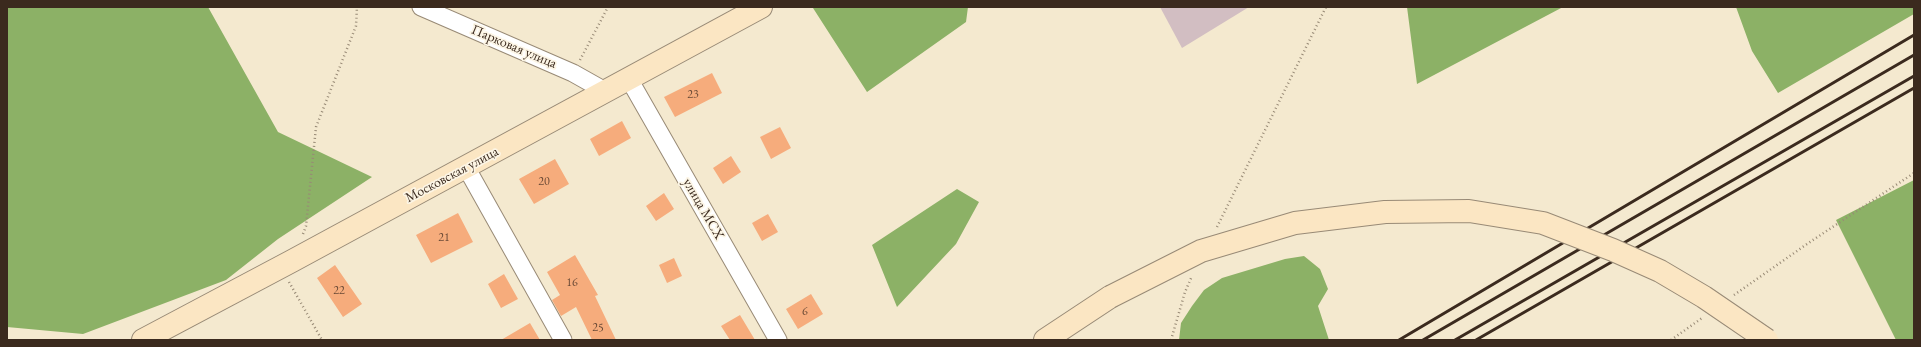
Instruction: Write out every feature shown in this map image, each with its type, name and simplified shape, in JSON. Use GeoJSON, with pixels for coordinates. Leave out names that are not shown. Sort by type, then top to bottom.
{"type":"FeatureCollection","features":[{"type":"Feature","properties":{"kind":"street","name":"Парковая улица"},"geometry":{"type":"LineString","coordinates":[[421,7],[573,73],[605,91]]}},
{"type":"Feature","properties":{"kind":"street","name":"Московская улица"},"geometry":{"type":"LineString","coordinates":[[143,340],[761,7]]}},
{"type":"Feature","properties":{"kind":"street","name":"улица МСХ"},"geometry":{"type":"LineString","coordinates":[[633,77],[633,86],[778,340]]}},
{"type":"Feature","properties":{"kind":"street"},"geometry":{"type":"LineString","coordinates":[[466,167],[563,340]]}},
{"type":"Feature","properties":{"kind":"street"},"geometry":{"type":"LineString","coordinates":[[1045,340],[1110,297],[1201,251],[1295,223],[1385,212],[1469,211],[1544,223],[1613,250],[1660,271],[1704,297],[1767,340]]}},
{"type":"Feature","properties":{"kind":"path"},"geometry":{"type":"LineString","coordinates":[[322,340],[286,276],[306,226],[316,127],[356,26],[357,7]]}},
{"type":"Feature","properties":{"kind":"path"},"geometry":{"type":"LineString","coordinates":[[573,73],[608,7]]}},
{"type":"Feature","properties":{"kind":"path"},"geometry":{"type":"LineString","coordinates":[[1216,228],[1326,7]]}},
{"type":"Feature","properties":{"kind":"path"},"geometry":{"type":"LineString","coordinates":[[1729,299],[1914,173]]}},
{"type":"Feature","properties":{"kind":"path"},"geometry":{"type":"LineString","coordinates":[[1171,340],[1185,292],[1195,271]]}},
{"type":"Feature","properties":{"kind":"path"},"geometry":{"type":"LineString","coordinates":[[1671,340],[1703,317]]}},
{"type":"Feature","properties":{"kind":"shaded area"},"geometry":{"type":"Polygon","coordinates":[[[1160,7],[1249,7],[1182,48],[1160,7]]]}},
{"type":"Feature","properties":{"kind":"green space"},"geometry":{"type":"Polygon","coordinates":[[[7,7],[208,7],[278,132],[372,177],[278,239],[226,280],[83,334],[7,327],[7,7]]]}},
{"type":"Feature","properties":{"kind":"green space"},"geometry":{"type":"Polygon","coordinates":[[[968,7],[966,22],[867,92],[813,8],[968,7]]]}},
{"type":"Feature","properties":{"kind":"green space"},"geometry":{"type":"Polygon","coordinates":[[[1407,7],[1563,7],[1417,84],[1407,7]]]}},
{"type":"Feature","properties":{"kind":"green space"},"geometry":{"type":"Polygon","coordinates":[[[1736,7],[1914,7],[1914,14],[1778,93],[1752,51],[1736,7]]]}},
{"type":"Feature","properties":{"kind":"green space"},"geometry":{"type":"Polygon","coordinates":[[[1914,180],[1914,340],[1896,340],[1836,220],[1914,180]]]}},
{"type":"Feature","properties":{"kind":"green space"},"geometry":{"type":"Polygon","coordinates":[[[957,189],[979,202],[956,244],[897,307],[872,245],[957,189]]]}},
{"type":"Feature","properties":{"kind":"green space"},"geometry":{"type":"Polygon","coordinates":[[[1304,256],[1320,269],[1328,289],[1318,306],[1329,340],[1179,340],[1181,323],[1204,290],[1222,278],[1285,259],[1304,256]]]}},
{"type":"Feature","properties":{"kind":"building"},"geometry":{"type":"Polygon","coordinates":[[[712,73],[722,93],[675,117],[664,97],[712,73]]]}},
{"type":"Feature","properties":{"kind":"building"},"geometry":{"type":"Polygon","coordinates":[[[622,121],[631,138],[599,156],[590,139],[622,121]]]}},
{"type":"Feature","properties":{"kind":"building"},"geometry":{"type":"Polygon","coordinates":[[[780,127],[791,148],[771,159],[760,137],[780,127]]]}},
{"type":"Feature","properties":{"kind":"building"},"geometry":{"type":"Polygon","coordinates":[[[731,156],[741,172],[723,184],[713,168],[731,156]]]}},
{"type":"Feature","properties":{"kind":"building"},"geometry":{"type":"Polygon","coordinates":[[[555,159],[569,184],[534,204],[519,179],[555,159]]]}},
{"type":"Feature","properties":{"kind":"building"},"geometry":{"type":"Polygon","coordinates":[[[664,193],[674,209],[656,221],[646,206],[664,193]]]}},
{"type":"Feature","properties":{"kind":"building"},"geometry":{"type":"Polygon","coordinates":[[[458,213],[473,242],[431,263],[416,235],[458,213]]]}},
{"type":"Feature","properties":{"kind":"building"},"geometry":{"type":"Polygon","coordinates":[[[768,214],[778,232],[762,241],[752,223],[768,214]]]}},
{"type":"Feature","properties":{"kind":"building"},"geometry":{"type":"Polygon","coordinates":[[[575,255],[598,295],[595,296],[616,340],[592,340],[576,307],[561,316],[552,300],[560,295],[547,272],[575,255]]]}},
{"type":"Feature","properties":{"kind":"building"},"geometry":{"type":"Polygon","coordinates":[[[674,258],[682,276],[667,283],[659,265],[674,258]]]}},
{"type":"Feature","properties":{"kind":"building"},"geometry":{"type":"Polygon","coordinates":[[[335,265],[362,304],[343,317],[317,278],[335,265]]]}},
{"type":"Feature","properties":{"kind":"building"},"geometry":{"type":"Polygon","coordinates":[[[504,274],[518,299],[501,308],[488,284],[504,274]]]}},
{"type":"Feature","properties":{"kind":"building"},"geometry":{"type":"Polygon","coordinates":[[[811,294],[823,314],[798,329],[786,309],[811,294]]]}},
{"type":"Feature","properties":{"kind":"building"},"geometry":{"type":"Polygon","coordinates":[[[740,315],[755,340],[730,340],[721,326],[740,315]]]}},
{"type":"Feature","properties":{"kind":"building"},"geometry":{"type":"Polygon","coordinates":[[[530,323],[540,340],[501,340],[530,323]]]}},
{"type":"Feature","properties":{"kind":"railway"},"geometry":{"type":"LineString","coordinates":[[1399,340],[1914,35]]}},
{"type":"Feature","properties":{"kind":"railway"},"geometry":{"type":"LineString","coordinates":[[1423,340],[1914,55]]}},
{"type":"Feature","properties":{"kind":"railway"},"geometry":{"type":"LineString","coordinates":[[1455,340],[1914,76]]}},
{"type":"Feature","properties":{"kind":"railway"},"geometry":{"type":"LineString","coordinates":[[1476,340],[1914,88]]}}]}
